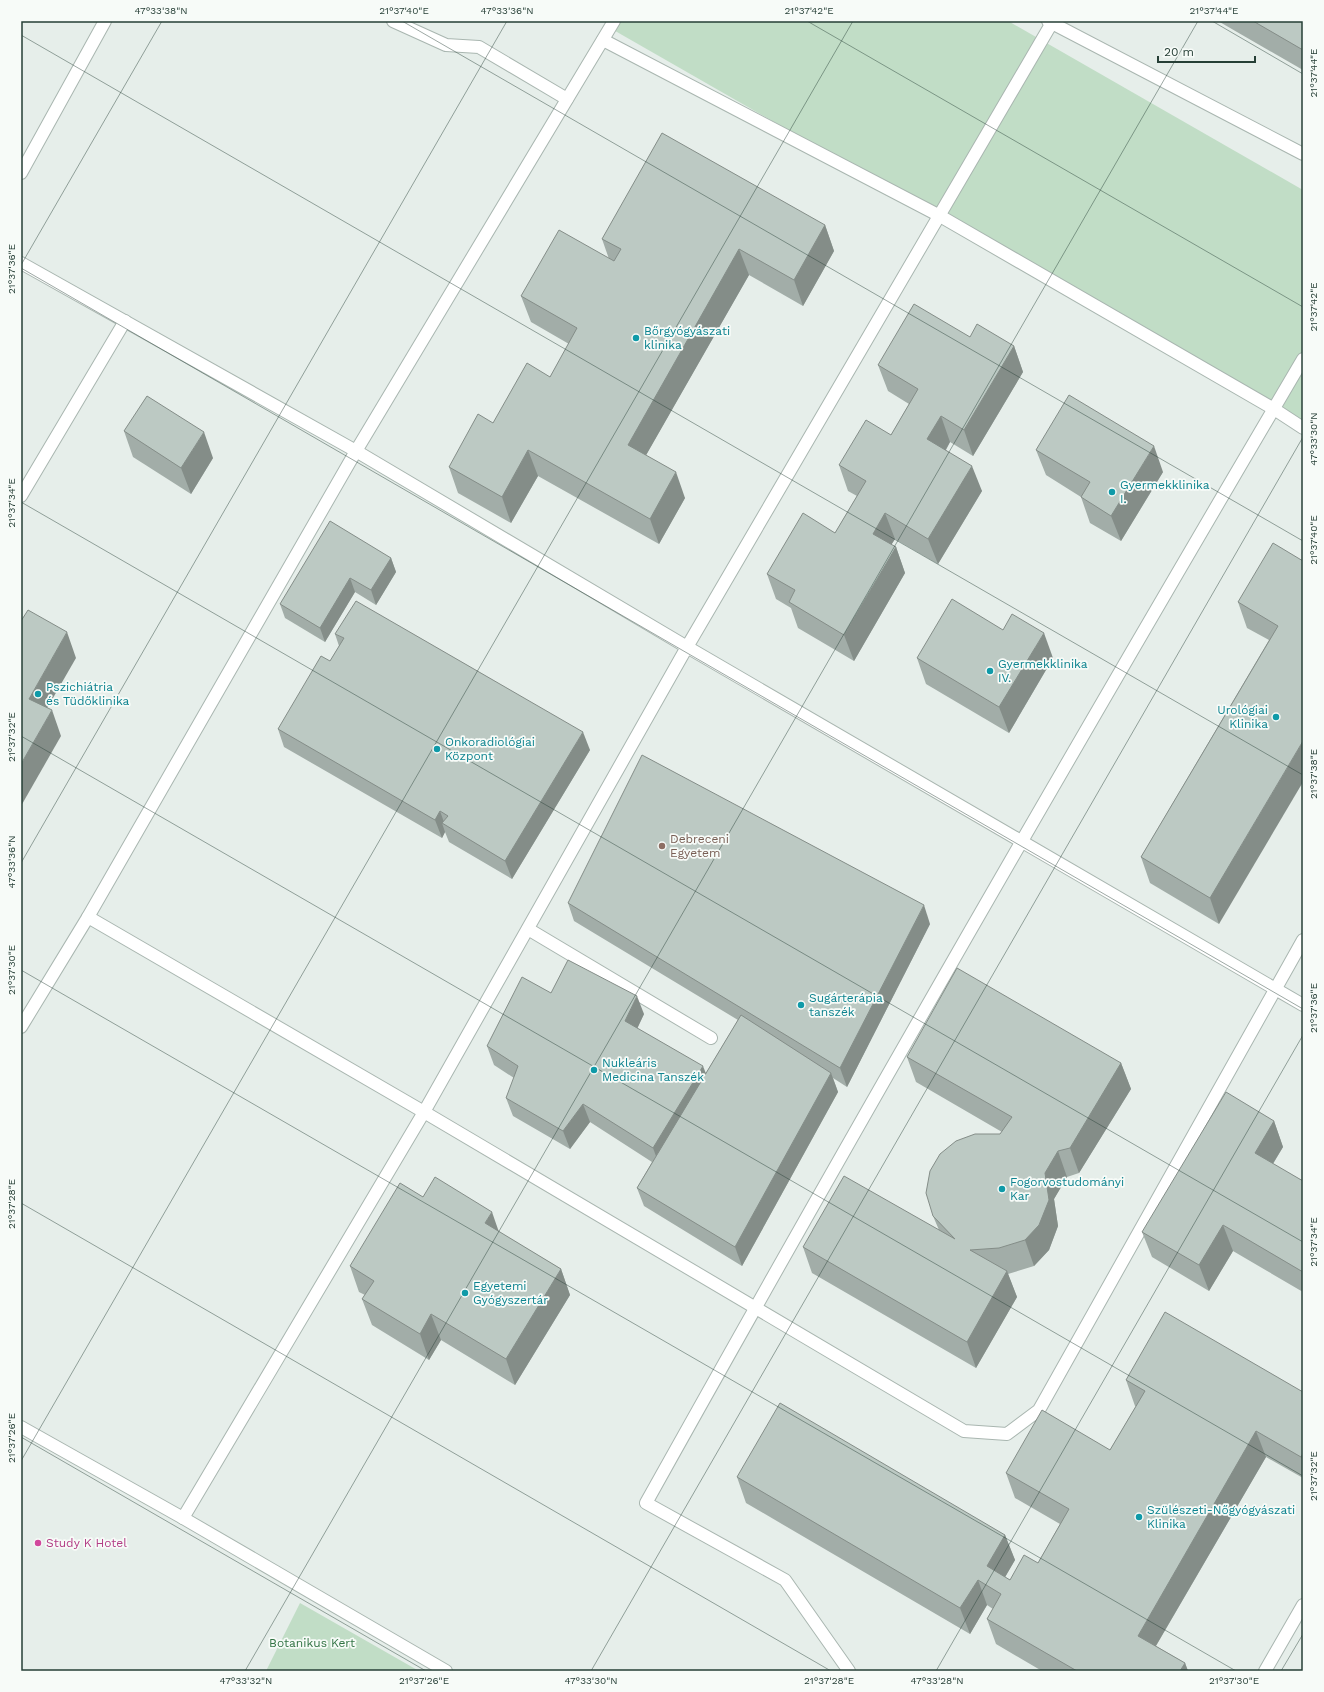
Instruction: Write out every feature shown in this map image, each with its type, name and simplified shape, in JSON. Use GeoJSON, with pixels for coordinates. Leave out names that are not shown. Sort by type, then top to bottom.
{"type":"FeatureCollection","features":[{"type":"Feature","properties":{"kind":"lane"},"geometry":{"type":"LineString","coordinates":[[21,173],[105,21]]}},
{"type":"Feature","properties":{"kind":"lane"},"geometry":{"type":"LineString","coordinates":[[393,21],[446,45],[479,47],[567,99]]}},
{"type":"Feature","properties":{"kind":"lane"},"geometry":{"type":"LineString","coordinates":[[21,1027],[88,917],[356,451],[614,21]]}},
{"type":"Feature","properties":{"kind":"lane"},"geometry":{"type":"LineString","coordinates":[[183,1518],[424,1112],[688,647],[940,216],[1051,22],[1303,154]]}},
{"type":"Feature","properties":{"kind":"lane"},"geometry":{"type":"LineString","coordinates":[[603,40],[940,216],[1274,409],[1303,428]]}},
{"type":"Feature","properties":{"kind":"lane"},"geometry":{"type":"LineString","coordinates":[[21,263],[356,451],[688,647],[1022,840],[1303,1005]]}},
{"type":"Feature","properties":{"kind":"lane"},"geometry":{"type":"LineString","coordinates":[[21,496],[125,321]]}},
{"type":"Feature","properties":{"kind":"lane"},"geometry":{"type":"LineString","coordinates":[[849,1671],[784,1580],[646,1503],[755,1308],[1022,840],[1303,359]]}},
{"type":"Feature","properties":{"kind":"lane"},"geometry":{"type":"LineString","coordinates":[[88,917],[424,1112],[964,1431],[1007,1434],[1039,1410],[1303,940]]}},
{"type":"Feature","properties":{"kind":"lane"},"geometry":{"type":"LineString","coordinates":[[528,929],[711,1038]]}},
{"type":"Feature","properties":{"kind":"lane"},"geometry":{"type":"LineString","coordinates":[[21,1427],[183,1518],[446,1671]]}},
{"type":"Feature","properties":{"kind":"lane"},"geometry":{"type":"LineString","coordinates":[[1265,1671],[1303,1605]]}},
{"type":"Feature","properties":{"kind":"green space"},"geometry":{"type":"Polygon","coordinates":[[[614,21],[1008,21],[1303,190],[1303,425],[610,28],[614,21]]]}},
{"type":"Feature","properties":{"kind":"green space","name":"Botanikus Kert"},"geometry":{"type":"Polygon","coordinates":[[[300,1603],[419,1671],[266,1671],[300,1603]]]}},
{"type":"Feature","properties":{"kind":"building"},"geometry":{"type":"Polygon","coordinates":[[[1253,21],[1303,21],[1303,50],[1253,21]]]}},
{"type":"Feature","properties":{"kind":"building","name":"Bőrgyógyászati klinika"},"geometry":{"type":"Polygon","coordinates":[[[662,133],[825,225],[794,280],[739,249],[628,445],[676,472],[650,519],[528,450],[502,497],[449,467],[478,414],[493,423],[527,363],[550,377],[577,328],[521,296],[559,230],[614,261],[621,249],[602,239],[662,133]]]}},
{"type":"Feature","properties":{"kind":"building"},"geometry":{"type":"Polygon","coordinates":[[[914,304],[970,337],[977,324],[1014,346],[964,430],[941,416],[927,439],[972,466],[928,539],[885,513],[873,534],[896,547],[844,635],[789,602],[795,590],[767,574],[803,513],[835,533],[866,481],[839,465],[866,420],[891,435],[918,389],[878,365],[914,304]]]}},
{"type":"Feature","properties":{"kind":"building","name":"Gyermekklinika I."},"geometry":{"type":"Polygon","coordinates":[[[1069,395],[1154,446],[1111,516],[1081,497],[1090,482],[1036,450],[1069,395]]]}},
{"type":"Feature","properties":{"kind":"building"},"geometry":{"type":"Polygon","coordinates":[[[147,396],[204,432],[181,468],[124,431],[147,396]]]}},
{"type":"Feature","properties":{"kind":"building"},"geometry":{"type":"Polygon","coordinates":[[[330,521],[391,558],[371,590],[350,578],[320,628],[280,604],[330,521]]]}},
{"type":"Feature","properties":{"kind":"building","name":"Urológiai Klinika"},"geometry":{"type":"Polygon","coordinates":[[[1273,543],[1303,561],[1303,741],[1210,898],[1141,857],[1278,626],[1238,602],[1273,543]]]}},
{"type":"Feature","properties":{"kind":"building"},"geometry":{"type":"Polygon","coordinates":[[[952,599],[1003,630],[1012,614],[1044,633],[999,707],[917,658],[952,599]]]}},
{"type":"Feature","properties":{"kind":"building","name":"Onkoradiológiai Központ"},"geometry":{"type":"Polygon","coordinates":[[[356,601],[583,732],[505,861],[442,823],[448,816],[440,811],[435,820],[278,729],[321,656],[330,661],[344,638],[335,634],[356,601]]]}},
{"type":"Feature","properties":{"kind":"building"},"geometry":{"type":"Polygon","coordinates":[[[28,610],[67,632],[29,699],[52,710],[21,764],[21,621],[28,610]]]}},
{"type":"Feature","properties":{"kind":"building","name":"Sugárterápia tanszék"},"geometry":{"type":"Polygon","coordinates":[[[642,755],[924,905],[840,1068],[568,903],[642,755]]]}},
{"type":"Feature","properties":{"kind":"building","name":"Nukleáris Medicina Tanszék"},"geometry":{"type":"Polygon","coordinates":[[[568,960],[637,996],[625,1021],[703,1066],[653,1148],[583,1104],[563,1131],[506,1098],[518,1066],[487,1046],[522,977],[551,993],[568,960]]]}},
{"type":"Feature","properties":{"kind":"building","name":"Fogorvostudományi Kar"},"geometry":{"type":"Polygon","coordinates":[[[957,968],[1121,1063],[1070,1148],[1058,1151],[1045,1173],[1049,1200],[1039,1225],[1025,1240],[999,1248],[970,1250],[1007,1271],[967,1342],[803,1247],[844,1176],[955,1239],[933,1216],[926,1193],[930,1171],[940,1154],[956,1141],[975,1134],[1000,1134],[1012,1117],[907,1057],[957,968]]]}},
{"type":"Feature","properties":{"kind":"building"},"geometry":{"type":"Polygon","coordinates":[[[741,1015],[831,1073],[735,1247],[637,1188],[741,1015]]]}},
{"type":"Feature","properties":{"kind":"building"},"geometry":{"type":"Polygon","coordinates":[[[1226,1092],[1274,1121],[1255,1153],[1303,1181],[1303,1272],[1223,1225],[1199,1265],[1142,1232],[1226,1092]]]}},
{"type":"Feature","properties":{"kind":"building","name":"Egyetemi Gyógyszertár"},"geometry":{"type":"Polygon","coordinates":[[[435,1177],[492,1212],[485,1223],[561,1269],[506,1359],[431,1314],[420,1334],[362,1299],[374,1281],[350,1266],[400,1183],[423,1197],[435,1177]]]}},
{"type":"Feature","properties":{"kind":"building"},"geometry":{"type":"Polygon","coordinates":[[[1165,1312],[1303,1392],[1303,1453],[1301,1457],[1256,1431],[1138,1636],[1185,1663],[1180,1671],[1077,1671],[987,1619],[1001,1594],[978,1580],[960,1608],[737,1477],[780,1403],[1005,1535],[987,1566],[1010,1580],[1024,1555],[1038,1563],[1069,1509],[1006,1473],[1042,1410],[1110,1450],[1145,1391],[1126,1380],[1165,1312]]]}},
{"type":"Feature","properties":{"kind":"place","name":"Bőrgyógyászati klinika"},"geometry":{"type":"Point","coordinates":[636,338]}},
{"type":"Feature","properties":{"kind":"place","name":"Gyermekklinika I."},"geometry":{"type":"Point","coordinates":[1112,492]}},
{"type":"Feature","properties":{"kind":"place","name":"Gyermekklinika IV."},"geometry":{"type":"Point","coordinates":[990,671]}},
{"type":"Feature","properties":{"kind":"place","name":"Pszichiátria és Tüdőklinika"},"geometry":{"type":"Point","coordinates":[38,694]}},
{"type":"Feature","properties":{"kind":"place","name":"Urológiai Klinika"},"geometry":{"type":"Point","coordinates":[1276,717]}},
{"type":"Feature","properties":{"kind":"place","name":"Onkoradiológiai Központ"},"geometry":{"type":"Point","coordinates":[437,749]}},
{"type":"Feature","properties":{"kind":"place","name":"Debreceni Egyetem"},"geometry":{"type":"Point","coordinates":[662,846]}},
{"type":"Feature","properties":{"kind":"place","name":"Sugárterápia tanszék"},"geometry":{"type":"Point","coordinates":[801,1005]}},
{"type":"Feature","properties":{"kind":"place","name":"Nukleáris Medicina Tanszék"},"geometry":{"type":"Point","coordinates":[594,1070]}},
{"type":"Feature","properties":{"kind":"place","name":"Fogorvostudományi Kar"},"geometry":{"type":"Point","coordinates":[1002,1189]}},
{"type":"Feature","properties":{"kind":"place","name":"Egyetemi Gyógyszertár"},"geometry":{"type":"Point","coordinates":[465,1293]}},
{"type":"Feature","properties":{"kind":"place","name":"Szülészeti-Nőgyógyászati Klinika"},"geometry":{"type":"Point","coordinates":[1139,1517]}},
{"type":"Feature","properties":{"kind":"place","name":"Study K Hotel"},"geometry":{"type":"Point","coordinates":[38,1543]}}]}
